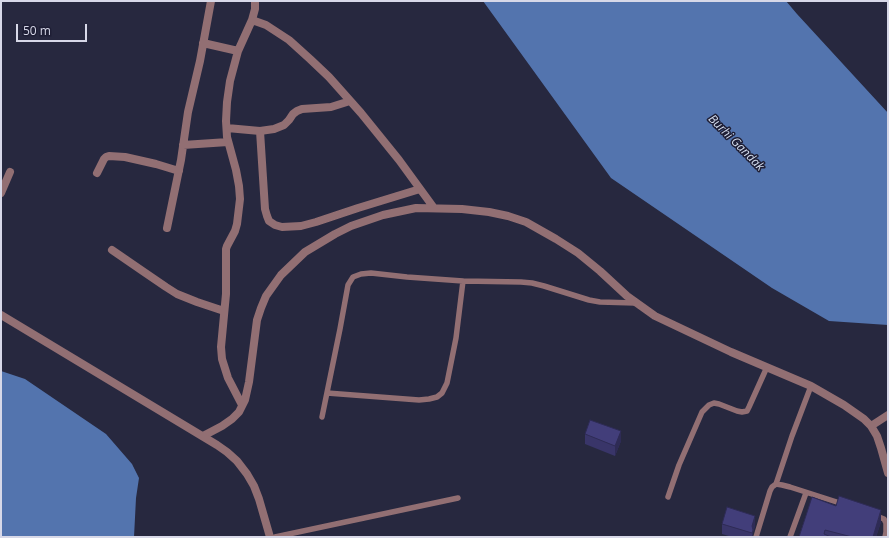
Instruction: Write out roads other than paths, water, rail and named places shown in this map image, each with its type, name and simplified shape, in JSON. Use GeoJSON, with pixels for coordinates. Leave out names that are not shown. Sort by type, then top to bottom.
{"type":"FeatureCollection","features":[{"type":"Feature","properties":{"kind":"street"},"geometry":{"type":"LineString","coordinates":[[167,228],[188,112],[211,1]]}},
{"type":"Feature","properties":{"kind":"street"},"geometry":{"type":"LineString","coordinates":[[242,405],[228,378],[222,359],[221,347],[226,294],[226,249],[237,224],[240,199],[236,170],[228,142],[226,128],[227,102],[230,81],[238,51],[252,20],[255,9],[255,1]]}},
{"type":"Feature","properties":{"kind":"street"},"geometry":{"type":"LineString","coordinates":[[252,20],[266,25],[289,40],[329,77],[361,113],[399,160],[434,208]]}},
{"type":"Feature","properties":{"kind":"street"},"geometry":{"type":"LineString","coordinates":[[203,43],[238,51]]}},
{"type":"Feature","properties":{"kind":"street"},"geometry":{"type":"LineString","coordinates":[[226,128],[260,131],[274,129],[284,125],[293,114],[302,109],[331,107],[350,101]]}},
{"type":"Feature","properties":{"kind":"street"},"geometry":{"type":"LineString","coordinates":[[260,131],[266,210],[269,222],[275,225],[286,227],[301,226],[420,190]]}},
{"type":"Feature","properties":{"kind":"street"},"geometry":{"type":"LineString","coordinates":[[183,145],[228,142]]}},
{"type":"Feature","properties":{"kind":"street"},"geometry":{"type":"LineString","coordinates":[[97,173],[104,159],[109,156],[125,157],[178,171]]}},
{"type":"Feature","properties":{"kind":"street"},"geometry":{"type":"LineString","coordinates":[[1,193],[10,172]]}},
{"type":"Feature","properties":{"kind":"street"},"geometry":{"type":"LineString","coordinates":[[202,436],[232,420],[239,412],[245,400],[249,382],[257,320],[260,308],[266,296],[281,275],[289,267],[310,249],[335,234],[351,226],[383,215],[416,208],[462,209],[489,212],[526,222],[578,253],[635,302],[667,323],[812,386],[844,405],[864,419],[871,426],[877,436],[888,473]]}},
{"type":"Feature","properties":{"kind":"street"},"geometry":{"type":"LineString","coordinates":[[112,250],[176,294],[224,311]]}},
{"type":"Feature","properties":{"kind":"street"},"geometry":{"type":"LineString","coordinates":[[1,315],[227,452],[237,461],[254,486],[270,537]]}},
{"type":"Feature","properties":{"kind":"street"},"geometry":{"type":"LineString","coordinates":[[871,426],[888,415]]}},
{"type":"Feature","properties":{"kind":"lane"},"geometry":{"type":"LineString","coordinates":[[322,417],[348,285],[353,277],[360,274],[365,273],[463,281],[526,283],[544,286],[600,302],[635,302]]}},
{"type":"Feature","properties":{"kind":"lane"},"geometry":{"type":"LineString","coordinates":[[327,393],[419,400],[437,397],[442,393],[447,383],[456,338],[463,281]]}},
{"type":"Feature","properties":{"kind":"lane"},"geometry":{"type":"LineString","coordinates":[[668,497],[679,465],[702,412],[709,405],[714,403],[737,411],[747,411],[767,367]]}},
{"type":"Feature","properties":{"kind":"lane"},"geometry":{"type":"LineString","coordinates":[[756,537],[770,491],[776,484],[801,411],[812,386]]}},
{"type":"Feature","properties":{"kind":"lane"},"geometry":{"type":"LineString","coordinates":[[776,484],[851,506]]}},
{"type":"Feature","properties":{"kind":"lane"},"geometry":{"type":"LineString","coordinates":[[790,537],[806,493]]}},
{"type":"Feature","properties":{"kind":"lane"},"geometry":{"type":"LineString","coordinates":[[275,537],[458,498]]}},
{"type":"Feature","properties":{"kind":"lane"},"geometry":{"type":"LineString","coordinates":[[865,512],[884,519],[887,527],[885,537]]}},
{"type":"Feature","properties":{"kind":"water","name":"Burhi Gandak"},"geometry":{"type":"Polygon","coordinates":[[[483,1],[786,1],[888,113],[888,325],[829,321],[772,288],[611,178],[483,1]]]}},
{"type":"Feature","properties":{"kind":"water"},"geometry":{"type":"Polygon","coordinates":[[[1,371],[25,379],[106,434],[132,464],[139,478],[136,498],[134,537],[1,537],[1,371]]]}}]}
